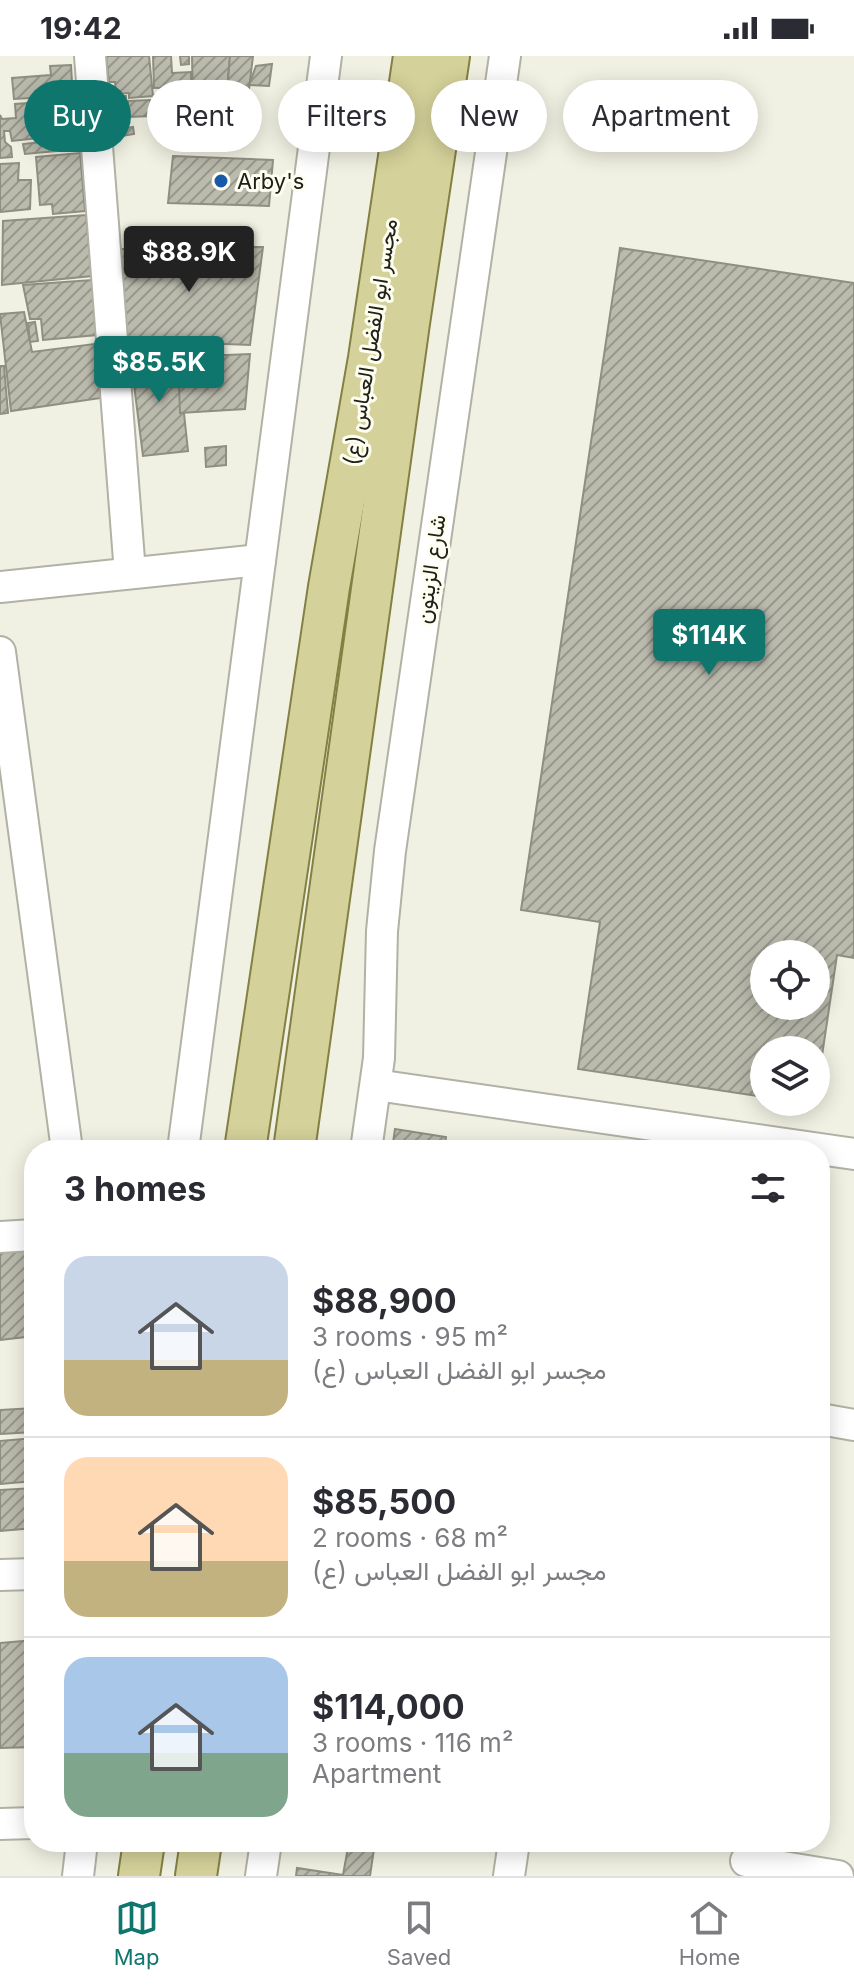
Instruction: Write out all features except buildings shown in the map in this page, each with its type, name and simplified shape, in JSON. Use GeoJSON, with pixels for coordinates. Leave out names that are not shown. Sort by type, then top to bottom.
{"type":"FeatureCollection","features":[{"type":"Feature","properties":{"kind":"main road","name":"مجسر ابو الفضل العباس (ع)"},"geometry":{"type":"LineString","coordinates":[[295,1140],[366,627],[418,143],[414,56]]}},
{"type":"Feature","properties":{"kind":"main road","name":"مجسر ابو الفضل العباس (ع)"},"geometry":{"type":"LineString","coordinates":[[247,1140],[324,627],[418,143],[449,56]]}},
{"type":"Feature","properties":{"kind":"main road"},"geometry":{"type":"LineString","coordinates":[[139,1876],[143,1852]]}},
{"type":"Feature","properties":{"kind":"main road"},"geometry":{"type":"LineString","coordinates":[[196,1876],[200,1852]]}},
{"type":"Feature","properties":{"kind":"street"},"geometry":{"type":"LineString","coordinates":[[90,56],[130,573]]}},
{"type":"Feature","properties":{"kind":"street"},"geometry":{"type":"LineString","coordinates":[[184,1140],[326,56]]}},
{"type":"Feature","properties":{"kind":"street","name":"شارع الزيتون"},"geometry":{"type":"LineString","coordinates":[[368,1140],[376,1085],[382,931],[390,851],[505,56]]}},
{"type":"Feature","properties":{"kind":"street"},"geometry":{"type":"LineString","coordinates":[[0,587],[260,560]]}},
{"type":"Feature","properties":{"kind":"street"},"geometry":{"type":"LineString","coordinates":[[0,652],[66,1140]]}},
{"type":"Feature","properties":{"kind":"street"},"geometry":{"type":"LineString","coordinates":[[376,1085],[757,1140]]}},
{"type":"Feature","properties":{"kind":"street"},"geometry":{"type":"LineString","coordinates":[[830,1151],[854,1154]]}},
{"type":"Feature","properties":{"kind":"street"},"geometry":{"type":"LineString","coordinates":[[0,1237],[24,1236]]}},
{"type":"Feature","properties":{"kind":"street"},"geometry":{"type":"LineString","coordinates":[[830,1421],[854,1425]]}},
{"type":"Feature","properties":{"kind":"street"},"geometry":{"type":"LineString","coordinates":[[0,1575],[24,1574]]}},
{"type":"Feature","properties":{"kind":"street"},"geometry":{"type":"LineString","coordinates":[[0,1824],[24,1823]]}},
{"type":"Feature","properties":{"kind":"street"},"geometry":{"type":"LineString","coordinates":[[78,1876],[81,1852]]}},
{"type":"Feature","properties":{"kind":"street"},"geometry":{"type":"LineString","coordinates":[[261,1876],[265,1852]]}},
{"type":"Feature","properties":{"kind":"street"},"geometry":{"type":"LineString","coordinates":[[509,1876],[513,1852]]}},
{"type":"Feature","properties":{"kind":"street"},"geometry":{"type":"LineString","coordinates":[[746,1860],[838,1876]]}},
{"type":"Feature","properties":{"kind":"place","name":"Arby's"},"geometry":{"type":"Point","coordinates":[221,181]}}]}
